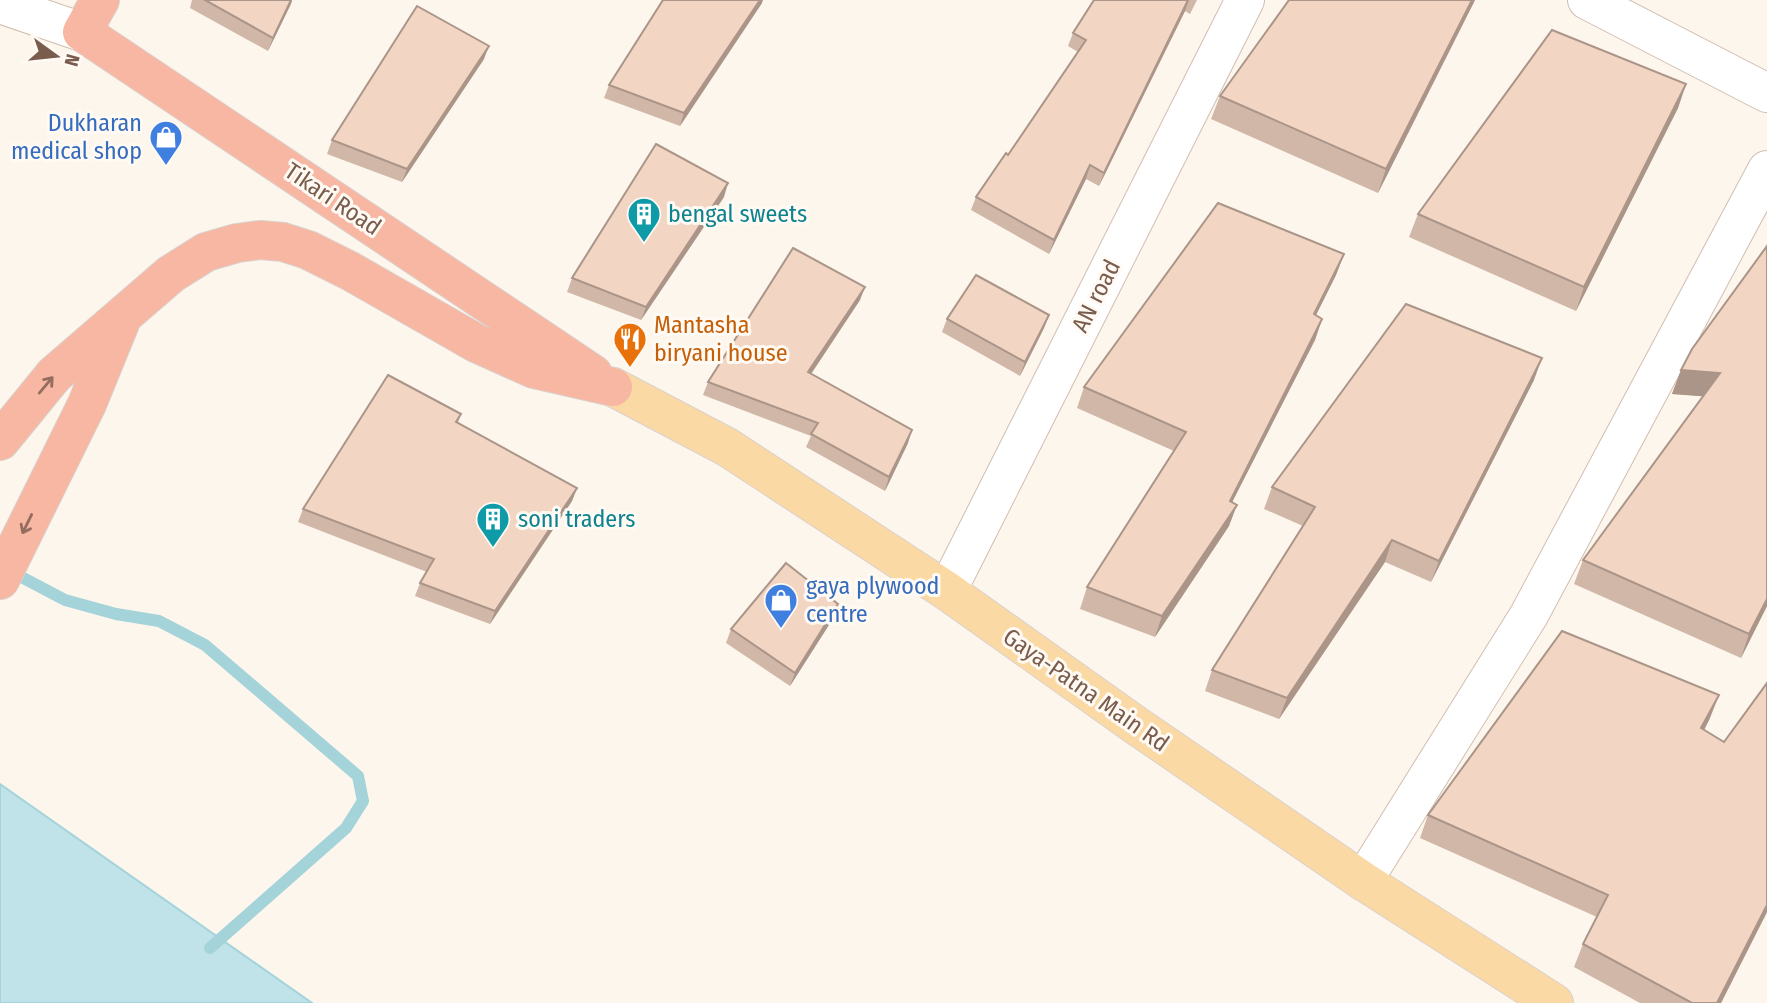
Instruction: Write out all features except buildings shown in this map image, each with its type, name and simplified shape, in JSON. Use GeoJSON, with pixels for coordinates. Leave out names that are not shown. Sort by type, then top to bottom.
{"type":"FeatureCollection","features":[{"type":"Feature","properties":{"kind":"highway","name":"Tikari Road"},"geometry":{"type":"LineString","coordinates":[[91,16],[612,387]]}},
{"type":"Feature","properties":{"kind":"highway"},"geometry":{"type":"LineString","coordinates":[[1,440],[54,375],[171,274],[205,253],[237,243],[260,240],[283,242],[307,250],[350,271],[476,343],[534,369],[612,387]]}},
{"type":"Feature","properties":{"kind":"highway"},"geometry":{"type":"LineString","coordinates":[[0,580],[87,404],[123,315]]}},
{"type":"Feature","properties":{"kind":"main road","name":"Gaya-Patna Main Rd"},"geometry":{"type":"LineString","coordinates":[[612,387],[727,447],[947,591],[1134,724],[1363,881],[1554,1003]]}},
{"type":"Feature","properties":{"kind":"street","name":"AN road"},"geometry":{"type":"LineString","coordinates":[[947,591],[1245,0]]}},
{"type":"Feature","properties":{"kind":"street"},"geometry":{"type":"LineString","coordinates":[[1587,0],[1767,93]]}},
{"type":"Feature","properties":{"kind":"street"},"geometry":{"type":"LineString","coordinates":[[0,5],[91,16]]}},
{"type":"Feature","properties":{"kind":"street"},"geometry":{"type":"LineString","coordinates":[[1363,881],[1529,615],[1767,170]]}},
{"type":"Feature","properties":{"kind":"water"},"geometry":{"type":"Polygon","coordinates":[[[0,784],[312,1003],[0,1003],[0,784]]]}},
{"type":"Feature","properties":{"kind":"waterway"},"geometry":{"type":"LineString","coordinates":[[10,571],[65,600],[116,614],[159,621],[205,645],[358,776],[363,801],[346,828],[210,948]]}},
{"type":"Feature","properties":{"kind":"place","name":"Dukharan medical shop"},"geometry":{"type":"Point","coordinates":[166,167]}},
{"type":"Feature","properties":{"kind":"place","name":"bengal sweets"},"geometry":{"type":"Point","coordinates":[644,244]}},
{"type":"Feature","properties":{"kind":"place","name":"Mantasha biryani house"},"geometry":{"type":"Point","coordinates":[630,369]}},
{"type":"Feature","properties":{"kind":"place","name":"soni traders"},"geometry":{"type":"Point","coordinates":[493,549]}},
{"type":"Feature","properties":{"kind":"place","name":"gaya plywood centre"},"geometry":{"type":"Point","coordinates":[781,630]}}]}
